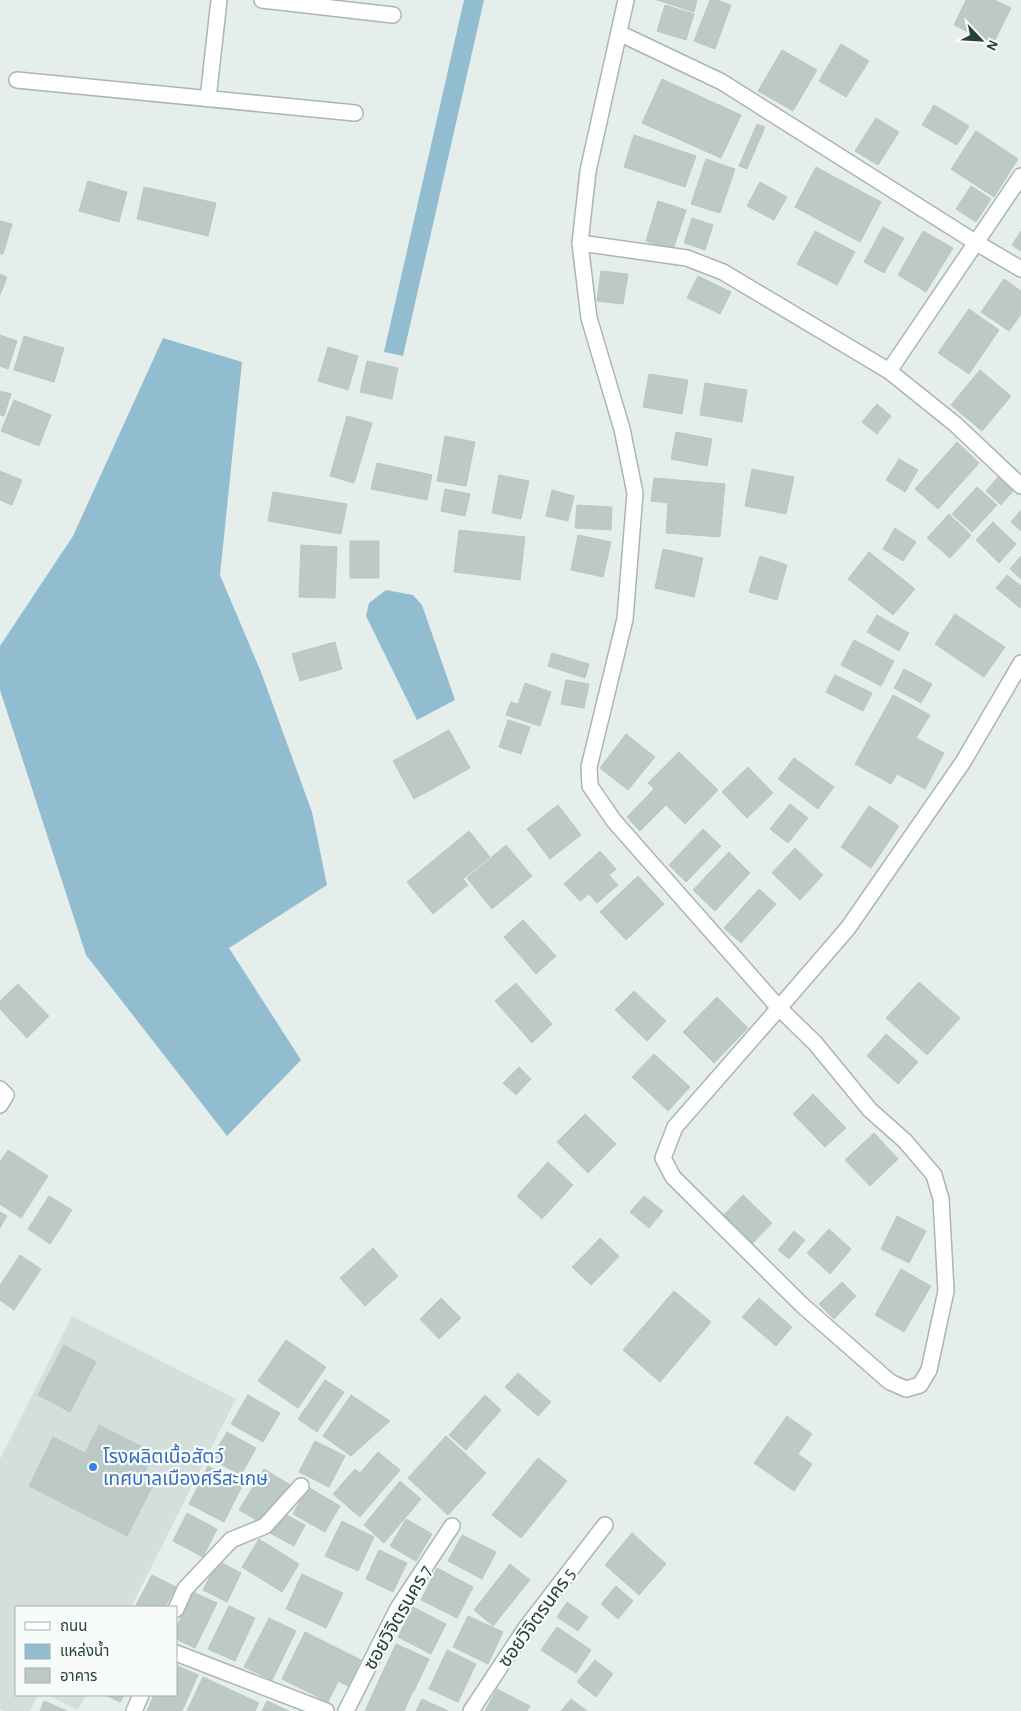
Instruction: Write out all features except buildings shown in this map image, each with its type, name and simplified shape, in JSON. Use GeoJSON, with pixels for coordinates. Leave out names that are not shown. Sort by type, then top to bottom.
{"type":"FeatureCollection","features":[{"type":"Feature","properties":{"kind":"street"},"geometry":{"type":"LineString","coordinates":[[208,99],[219,0]]}},
{"type":"Feature","properties":{"kind":"street"},"geometry":{"type":"LineString","coordinates":[[262,0],[393,14]]}},
{"type":"Feature","properties":{"kind":"street"},"geometry":{"type":"LineString","coordinates":[[626,0],[588,171],[580,242],[589,318],[622,429],[635,493],[625,619],[589,767],[590,786],[614,821],[779,1008],[815,1043],[870,1110],[905,1141],[934,1176],[941,1199],[946,1292],[929,1370],[920,1385],[906,1389],[890,1382],[802,1305],[673,1177],[663,1158],[675,1127],[779,1008],[848,928],[964,762],[1021,663]]}},
{"type":"Feature","properties":{"kind":"street"},"geometry":{"type":"LineString","coordinates":[[619,33],[722,82],[975,242],[1021,269]]}},
{"type":"Feature","properties":{"kind":"street"},"geometry":{"type":"LineString","coordinates":[[17,80],[355,113]]}},
{"type":"Feature","properties":{"kind":"street"},"geometry":{"type":"LineString","coordinates":[[889,371],[1021,176]]}},
{"type":"Feature","properties":{"kind":"street"},"geometry":{"type":"LineString","coordinates":[[580,242],[687,258],[723,272],[889,371],[955,424],[1021,486]]}},
{"type":"Feature","properties":{"kind":"street"},"geometry":{"type":"LineString","coordinates":[[177,1606],[185,1589],[231,1540],[265,1526],[301,1486]]}},
{"type":"Feature","properties":{"kind":"street","name":"ซอยวิจิตรนคร 5"},"geometry":{"type":"LineString","coordinates":[[471,1711],[525,1629],[605,1525]]}},
{"type":"Feature","properties":{"kind":"street","name":"ซอยวิจิตรนคร 7"},"geometry":{"type":"LineString","coordinates":[[346,1711],[398,1608],[452,1526]]}},
{"type":"Feature","properties":{"kind":"street"},"geometry":{"type":"LineString","coordinates":[[178,1654],[326,1711]]}},
{"type":"Feature","properties":{"kind":"street"},"geometry":{"type":"LineString","coordinates":[[134,1711],[141,1696]]}},
{"type":"Feature","properties":{"kind":"shaded area"},"geometry":{"type":"Polygon","coordinates":[[[72,1316],[236,1399],[132,1606],[15,1606],[15,1696],[38,1696],[30,1711],[4,1711],[0,1709],[0,1459],[72,1316]]]}},
{"type":"Feature","properties":{"kind":"shaded area"},"geometry":{"type":"Polygon","coordinates":[[[50,1696],[85,1696],[78,1710],[50,1696]]]}},
{"type":"Feature","properties":{"kind":"water"},"geometry":{"type":"Polygon","coordinates":[[[464,0],[484,0],[403,356],[384,352],[464,0]]]}},
{"type":"Feature","properties":{"kind":"water"},"geometry":{"type":"Polygon","coordinates":[[[163,338],[242,362],[220,575],[261,672],[312,812],[327,885],[229,948],[301,1060],[227,1136],[86,955],[0,690],[0,646],[73,536],[163,338]]]}},
{"type":"Feature","properties":{"kind":"water"},"geometry":{"type":"Polygon","coordinates":[[[386,590],[413,595],[422,605],[455,700],[417,720],[366,616],[369,603],[386,590]]]}},
{"type":"Feature","properties":{"kind":"place","name":"โรงผลิตเนื้อสัตว์ เทศบาลเมืองศรีสะเกษ"},"geometry":{"type":"Point","coordinates":[93,1467]}}]}
